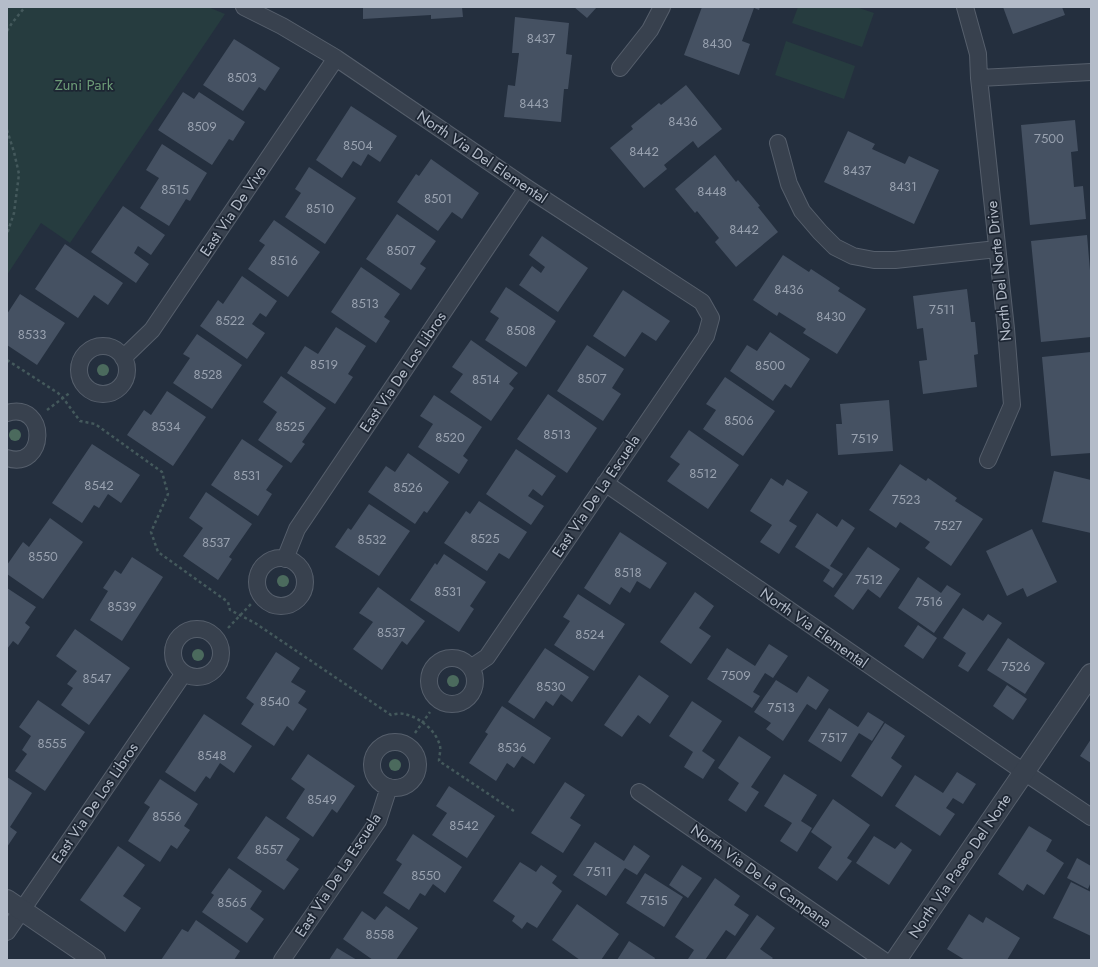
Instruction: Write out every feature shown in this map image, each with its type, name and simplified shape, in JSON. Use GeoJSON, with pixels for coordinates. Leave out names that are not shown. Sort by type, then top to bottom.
{"type":"FeatureCollection","features":[{"type":"Feature","properties":{"kind":"street","name":"North Via Del Elemental"},"geometry":{"type":"LineString","coordinates":[[244,7],[282,26],[336,58],[527,188],[702,302],[711,318]]}},
{"type":"Feature","properties":{"kind":"street"},"geometry":{"type":"LineString","coordinates":[[620,68],[650,30],[662,7]]}},
{"type":"Feature","properties":{"kind":"street","name":"North Del Norte Drive"},"geometry":{"type":"LineString","coordinates":[[965,7],[978,54],[979,78],[1006,329],[1012,405],[988,460]]}},
{"type":"Feature","properties":{"kind":"street","name":"East Via De Viva"},"geometry":{"type":"LineString","coordinates":[[123,358],[152,330],[336,58]]}},
{"type":"Feature","properties":{"kind":"street"},"geometry":{"type":"LineString","coordinates":[[979,78],[1091,72]]}},
{"type":"Feature","properties":{"kind":"street"},"geometry":{"type":"LineString","coordinates":[[778,144],[789,184],[802,211],[820,232],[836,247],[853,256],[874,260],[895,260],[997,249]]}},
{"type":"Feature","properties":{"kind":"street","name":"East Via De Los Libros"},"geometry":{"type":"LineString","coordinates":[[285,559],[298,529],[527,188]]}},
{"type":"Feature","properties":{"kind":"street","name":"East Via De La Escuela"},"geometry":{"type":"LineString","coordinates":[[472,667],[487,657],[706,336],[711,318]]}},
{"type":"Feature","properties":{"kind":"street"},"geometry":{"type":"LineString","coordinates":[[7,414],[12,412],[21,412],[28,416],[36,425],[39,437],[37,445],[32,452],[25,457],[8,462]]}},
{"type":"Feature","properties":{"kind":"street","name":"North Via Elemental"},"geometry":{"type":"LineString","coordinates":[[605,483],[1024,772]]}},
{"type":"Feature","properties":{"kind":"street","name":"East Via De Los Libros"},"geometry":{"type":"LineString","coordinates":[[7,932],[15,905],[184,673]]}},
{"type":"Feature","properties":{"kind":"street","name":"North Via Paseo Del Norte"},"geometry":{"type":"LineString","coordinates":[[896,960],[1091,674]]}},
{"type":"Feature","properties":{"kind":"street"},"geometry":{"type":"LineString","coordinates":[[1024,772],[1091,817]]}},
{"type":"Feature","properties":{"kind":"street","name":"East Via De La Escuela"},"geometry":{"type":"LineString","coordinates":[[282,960],[378,821],[389,787]]}},
{"type":"Feature","properties":{"kind":"street","name":"North Via De La Campana"},"geometry":{"type":"LineString","coordinates":[[639,792],[883,960]]}},
{"type":"Feature","properties":{"kind":"street"},"geometry":{"type":"LineString","coordinates":[[15,905],[95,960]]}},
{"type":"Feature","properties":{"kind":"path"},"geometry":{"type":"LineString","coordinates":[[7,31],[25,7]]}},
{"type":"Feature","properties":{"kind":"path"},"geometry":{"type":"LineString","coordinates":[[7,130],[19,174],[14,213],[7,234]]}},
{"type":"Feature","properties":{"kind":"path"},"geometry":{"type":"LineString","coordinates":[[7,360],[58,393],[80,421],[95,424],[162,472],[168,494],[150,532],[158,552],[228,602],[230,610],[255,623],[391,715],[402,714],[414,718],[422,723],[432,731],[441,746],[439,761],[514,811]]}},
{"type":"Feature","properties":{"kind":"path"},"geometry":{"type":"LineString","coordinates":[[45,411],[71,392]]}},
{"type":"Feature","properties":{"kind":"path"},"geometry":{"type":"LineString","coordinates":[[228,628],[252,604]]}},
{"type":"Feature","properties":{"kind":"path"},"geometry":{"type":"LineString","coordinates":[[415,733],[430,712]]}},
{"type":"Feature","properties":{"kind":"green space","name":"Zuni Park"},"geometry":{"type":"Polygon","coordinates":[[[7,7],[208,7],[225,14],[70,243],[41,223],[7,275],[7,7]]]}},
{"type":"Feature","properties":{"kind":"green space"},"geometry":{"type":"Polygon","coordinates":[[[798,7],[856,7],[874,13],[862,47],[792,23],[798,7]]]}},
{"type":"Feature","properties":{"kind":"green space"},"geometry":{"type":"Polygon","coordinates":[[[786,41],[855,66],[844,99],[775,75],[786,41]]]}},
{"type":"Feature","properties":{"kind":"building"},"geometry":{"type":"Polygon","coordinates":[[[363,7],[462,7],[463,17],[431,19],[431,15],[363,19],[363,7]]]}},
{"type":"Feature","properties":{"kind":"building"},"geometry":{"type":"Polygon","coordinates":[[[574,7],[597,7],[587,18],[574,7]]]}},
{"type":"Feature","properties":{"kind":"building"},"geometry":{"type":"Polygon","coordinates":[[[702,7],[760,7],[759,10],[754,8],[742,41],[750,44],[739,75],[684,55],[702,7]]]}},
{"type":"Feature","properties":{"kind":"building"},"geometry":{"type":"Polygon","coordinates":[[[1003,7],[1062,7],[1065,15],[1013,34],[1003,7]]]}},
{"type":"Feature","properties":{"kind":"building"},"geometry":{"type":"Polygon","coordinates":[[[515,17],[569,23],[566,54],[572,55],[568,89],[564,89],[561,122],[504,117],[508,85],[515,86],[519,53],[512,53],[515,17]]]}},
{"type":"Feature","properties":{"kind":"building"},"geometry":{"type":"Polygon","coordinates":[[[234,39],[280,68],[265,91],[259,87],[243,111],[203,85],[234,39]]]}},
{"type":"Feature","properties":{"kind":"building"},"geometry":{"type":"Polygon","coordinates":[[[686,85],[722,129],[698,148],[693,141],[664,165],[667,169],[644,188],[610,148],[633,129],[631,126],[659,103],[661,105],[686,85]]]}},
{"type":"Feature","properties":{"kind":"building"},"geometry":{"type":"Polygon","coordinates":[[[183,92],[194,99],[199,92],[245,122],[233,141],[229,139],[212,165],[158,130],[183,92]]]}},
{"type":"Feature","properties":{"kind":"building"},"geometry":{"type":"Polygon","coordinates":[[[351,106],[397,136],[380,162],[368,154],[361,166],[353,161],[342,178],[316,160],[351,106]]]}},
{"type":"Feature","properties":{"kind":"building"},"geometry":{"type":"Polygon","coordinates":[[[1075,120],[1078,151],[1071,152],[1074,187],[1083,186],[1086,219],[1030,225],[1021,125],[1075,120]]]}},
{"type":"Feature","properties":{"kind":"building"},"geometry":{"type":"Polygon","coordinates":[[[848,131],[875,144],[872,149],[905,164],[909,156],[939,170],[914,224],[824,182],[848,131]]]}},
{"type":"Feature","properties":{"kind":"building"},"geometry":{"type":"Polygon","coordinates":[[[162,144],[207,173],[190,201],[186,199],[169,226],[140,208],[159,178],[146,170],[162,144]]]}},
{"type":"Feature","properties":{"kind":"building"},"geometry":{"type":"Polygon","coordinates":[[[715,155],[736,182],[738,180],[760,206],[758,207],[778,232],[736,267],[715,242],[719,238],[697,211],[695,213],[675,189],[715,155]]]}},
{"type":"Feature","properties":{"kind":"building"},"geometry":{"type":"Polygon","coordinates":[[[431,159],[479,193],[462,219],[452,212],[438,231],[397,202],[416,174],[419,176],[431,159]]]}},
{"type":"Feature","properties":{"kind":"building"},"geometry":{"type":"Polygon","coordinates":[[[309,167],[356,198],[325,244],[285,217],[301,193],[295,189],[309,167]]]}},
{"type":"Feature","properties":{"kind":"building"},"geometry":{"type":"Polygon","coordinates":[[[123,206],[165,235],[151,255],[138,246],[134,253],[149,264],[136,283],[91,252],[123,206]]]}},
{"type":"Feature","properties":{"kind":"building"},"geometry":{"type":"Polygon","coordinates":[[[397,214],[436,241],[420,264],[426,268],[411,290],[366,259],[397,214]]]}},
{"type":"Feature","properties":{"kind":"building"},"geometry":{"type":"Polygon","coordinates":[[[274,220],[320,252],[288,297],[248,269],[265,245],[259,241],[274,220]]]}},
{"type":"Feature","properties":{"kind":"building"},"geometry":{"type":"Polygon","coordinates":[[[1087,235],[1091,282],[1091,337],[1041,342],[1031,241],[1087,235]]]}},
{"type":"Feature","properties":{"kind":"building"},"geometry":{"type":"Polygon","coordinates":[[[542,236],[588,268],[558,312],[519,285],[532,266],[541,273],[545,267],[529,255],[542,236]]]}},
{"type":"Feature","properties":{"kind":"building"},"geometry":{"type":"Polygon","coordinates":[[[65,244],[123,283],[108,305],[94,295],[78,318],[35,289],[65,244]]]}},
{"type":"Feature","properties":{"kind":"building"},"geometry":{"type":"Polygon","coordinates":[[[783,255],[809,272],[811,269],[840,288],[838,291],[866,309],[837,354],[803,333],[806,329],[779,312],[777,316],[753,300],[783,255]]]}},
{"type":"Feature","properties":{"kind":"building"},"geometry":{"type":"Polygon","coordinates":[[[361,267],[400,294],[384,317],[390,321],[376,343],[331,312],[361,267]]]}},
{"type":"Feature","properties":{"kind":"building"},"geometry":{"type":"Polygon","coordinates":[[[242,276],[277,301],[266,317],[260,313],[252,324],[265,333],[247,359],[200,326],[218,300],[223,304],[242,276]]]}},
{"type":"Feature","properties":{"kind":"building"},"geometry":{"type":"Polygon","coordinates":[[[506,287],[556,321],[526,367],[485,340],[499,318],[490,312],[506,287]]]}},
{"type":"Feature","properties":{"kind":"building"},"geometry":{"type":"Polygon","coordinates":[[[967,289],[971,322],[975,322],[978,354],[974,355],[977,387],[923,394],[919,361],[927,360],[923,328],[917,329],[913,296],[967,289]]]}},
{"type":"Feature","properties":{"kind":"building"},"geometry":{"type":"Polygon","coordinates":[[[623,290],[670,321],[656,341],[642,332],[625,357],[593,336],[623,290]]]}},
{"type":"Feature","properties":{"kind":"building"},"geometry":{"type":"Polygon","coordinates":[[[20,294],[65,323],[37,365],[7,345],[7,314],[20,294]]]}},
{"type":"Feature","properties":{"kind":"building"},"geometry":{"type":"Polygon","coordinates":[[[336,327],[366,346],[348,374],[353,377],[335,404],[287,373],[305,346],[318,354],[336,327]]]}},
{"type":"Feature","properties":{"kind":"building"},"geometry":{"type":"Polygon","coordinates":[[[770,332],[810,359],[791,388],[785,384],[773,401],[730,371],[747,345],[757,351],[770,332]]]}},
{"type":"Feature","properties":{"kind":"building"},"geometry":{"type":"Polygon","coordinates":[[[197,334],[242,365],[212,409],[173,383],[190,358],[183,354],[197,334]]]}},
{"type":"Feature","properties":{"kind":"building"},"geometry":{"type":"Polygon","coordinates":[[[471,340],[518,373],[509,384],[514,388],[491,421],[450,392],[463,374],[452,367],[471,340]]]}},
{"type":"Feature","properties":{"kind":"building"},"geometry":{"type":"Polygon","coordinates":[[[587,345],[624,369],[612,388],[621,394],[603,421],[557,391],[587,345]]]}},
{"type":"Feature","properties":{"kind":"building"},"geometry":{"type":"Polygon","coordinates":[[[1091,352],[1091,453],[1051,456],[1042,357],[1091,352]]]}},
{"type":"Feature","properties":{"kind":"building"},"geometry":{"type":"Polygon","coordinates":[[[281,376],[326,408],[302,442],[305,444],[291,463],[258,440],[277,412],[263,402],[281,376]]]}},
{"type":"Feature","properties":{"kind":"building"},"geometry":{"type":"Polygon","coordinates":[[[725,377],[775,411],[743,456],[703,429],[716,410],[706,404],[725,377]]]}},
{"type":"Feature","properties":{"kind":"building"},"geometry":{"type":"Polygon","coordinates":[[[167,391],[206,417],[173,466],[127,435],[144,410],[151,415],[167,391]]]}},
{"type":"Feature","properties":{"kind":"building"},"geometry":{"type":"Polygon","coordinates":[[[548,394],[597,428],[567,473],[517,439],[548,394]]]}},
{"type":"Feature","properties":{"kind":"building"},"geometry":{"type":"Polygon","coordinates":[[[434,395],[482,427],[463,456],[468,460],[459,474],[418,447],[433,424],[420,416],[434,395]]]}},
{"type":"Feature","properties":{"kind":"building"},"geometry":{"type":"Polygon","coordinates":[[[889,400],[893,451],[838,455],[836,424],[842,424],[840,404],[889,400]]]}},
{"type":"Feature","properties":{"kind":"building"},"geometry":{"type":"Polygon","coordinates":[[[689,430],[739,465],[708,509],[667,481],[680,464],[670,457],[689,430]]]}},
{"type":"Feature","properties":{"kind":"building"},"geometry":{"type":"Polygon","coordinates":[[[242,439],[283,466],[266,490],[272,494],[258,516],[211,485],[242,439]]]}},
{"type":"Feature","properties":{"kind":"building"},"geometry":{"type":"Polygon","coordinates":[[[92,444],[140,475],[121,503],[108,494],[99,508],[94,505],[82,523],[52,503],[92,444]]]}},
{"type":"Feature","properties":{"kind":"building"},"geometry":{"type":"Polygon","coordinates":[[[516,449],[556,476],[542,496],[533,489],[528,496],[544,506],[531,525],[486,494],[516,449]]]}},
{"type":"Feature","properties":{"kind":"building"},"geometry":{"type":"Polygon","coordinates":[[[408,453],[449,482],[427,513],[424,511],[415,524],[368,492],[386,466],[395,472],[408,453]]]}},
{"type":"Feature","properties":{"kind":"building"},"geometry":{"type":"Polygon","coordinates":[[[900,464],[926,481],[928,478],[957,498],[955,501],[983,519],[951,566],[925,548],[930,542],[900,522],[896,528],[869,510],[900,464]]]}},
{"type":"Feature","properties":{"kind":"building"},"geometry":{"type":"Polygon","coordinates":[[[1054,471],[1091,480],[1091,533],[1042,522],[1054,471]]]}},
{"type":"Feature","properties":{"kind":"building"},"geometry":{"type":"Polygon","coordinates":[[[771,478],[783,486],[787,479],[808,492],[789,521],[797,526],[779,554],[760,542],[772,525],[750,511],[771,478]]]}},
{"type":"Feature","properties":{"kind":"building"},"geometry":{"type":"Polygon","coordinates":[[[206,492],[252,524],[229,557],[232,559],[218,580],[183,556],[203,528],[189,518],[206,492]]]}},
{"type":"Feature","properties":{"kind":"building"},"geometry":{"type":"Polygon","coordinates":[[[479,501],[527,532],[509,559],[499,553],[487,571],[444,543],[466,511],[470,514],[479,501]]]}},
{"type":"Feature","properties":{"kind":"building"},"geometry":{"type":"Polygon","coordinates":[[[369,504],[410,531],[379,576],[335,547],[348,528],[351,530],[369,504]]]}},
{"type":"Feature","properties":{"kind":"building"},"geometry":{"type":"Polygon","coordinates":[[[817,513],[837,527],[842,519],[855,528],[830,566],[843,574],[833,588],[823,581],[830,570],[795,547],[817,513]]]}},
{"type":"Feature","properties":{"kind":"building"},"geometry":{"type":"Polygon","coordinates":[[[50,518],[83,542],[43,599],[7,574],[7,565],[23,542],[29,547],[50,518]]]}},
{"type":"Feature","properties":{"kind":"building"},"geometry":{"type":"Polygon","coordinates":[[[1032,529],[1057,582],[1027,597],[1023,588],[1007,596],[986,551],[1032,529]]]}},
{"type":"Feature","properties":{"kind":"building"},"geometry":{"type":"Polygon","coordinates":[[[620,532],[667,563],[650,589],[637,581],[630,593],[621,587],[610,605],[584,588],[620,532]]]}},
{"type":"Feature","properties":{"kind":"building"},"geometry":{"type":"Polygon","coordinates":[[[868,547],[900,569],[880,598],[868,589],[853,610],[834,596],[868,547]]]}},
{"type":"Feature","properties":{"kind":"building"},"geometry":{"type":"Polygon","coordinates":[[[444,554],[486,582],[470,606],[474,609],[459,632],[410,600],[435,563],[437,565],[444,554]]]}},
{"type":"Feature","properties":{"kind":"building"},"geometry":{"type":"Polygon","coordinates":[[[132,557],[163,577],[122,641],[90,620],[108,591],[103,588],[115,570],[121,574],[132,557]]]}},
{"type":"Feature","properties":{"kind":"building"},"geometry":{"type":"Polygon","coordinates":[[[918,577],[941,593],[947,585],[961,594],[934,633],[898,608],[918,577]]]}},
{"type":"Feature","properties":{"kind":"building"},"geometry":{"type":"Polygon","coordinates":[[[378,587],[425,621],[407,645],[402,641],[382,670],[353,649],[373,622],[359,613],[378,587]]]}},
{"type":"Feature","properties":{"kind":"building"},"geometry":{"type":"Polygon","coordinates":[[[7,588],[36,607],[25,623],[30,627],[18,645],[13,641],[7,649],[7,588]]]}},
{"type":"Feature","properties":{"kind":"building"},"geometry":{"type":"Polygon","coordinates":[[[695,592],[714,606],[699,628],[711,636],[691,664],[660,642],[695,592]]]}},
{"type":"Feature","properties":{"kind":"building"},"geometry":{"type":"Polygon","coordinates":[[[578,594],[625,624],[594,671],[554,645],[570,621],[563,617],[578,594]]]}},
{"type":"Feature","properties":{"kind":"building"},"geometry":{"type":"Polygon","coordinates":[[[963,608],[983,621],[988,614],[1002,623],[968,672],[958,666],[966,653],[943,638],[963,608]]]}},
{"type":"Feature","properties":{"kind":"building"},"geometry":{"type":"Polygon","coordinates":[[[918,625],[937,638],[923,659],[904,646],[918,625]]]}},
{"type":"Feature","properties":{"kind":"building"},"geometry":{"type":"Polygon","coordinates":[[[75,629],[130,668],[89,725],[61,705],[73,688],[67,684],[77,671],[56,656],[75,629]]]}},
{"type":"Feature","properties":{"kind":"building"},"geometry":{"type":"Polygon","coordinates":[[[1008,638],[1045,663],[1025,694],[987,670],[1008,638]]]}},
{"type":"Feature","properties":{"kind":"building"},"geometry":{"type":"Polygon","coordinates":[[[769,644],[788,656],[773,678],[765,673],[753,692],[760,696],[752,708],[707,679],[727,648],[755,666],[769,644]]]}},
{"type":"Feature","properties":{"kind":"building"},"geometry":{"type":"Polygon","coordinates":[[[545,648],[589,677],[572,702],[561,694],[553,706],[546,701],[534,719],[508,702],[545,648]]]}},
{"type":"Feature","properties":{"kind":"building"},"geometry":{"type":"Polygon","coordinates":[[[276,652],[300,668],[291,682],[306,691],[298,703],[307,709],[293,731],[287,726],[274,746],[241,724],[254,704],[246,698],[276,652]]]}},
{"type":"Feature","properties":{"kind":"building"},"geometry":{"type":"Polygon","coordinates":[[[639,675],[669,696],[650,724],[638,715],[622,737],[604,725],[639,675]]]}},
{"type":"Feature","properties":{"kind":"building"},"geometry":{"type":"Polygon","coordinates":[[[808,676],[829,690],[816,710],[807,704],[783,741],[766,729],[771,723],[754,712],[776,680],[797,693],[808,676]]]}},
{"type":"Feature","properties":{"kind":"building"},"geometry":{"type":"Polygon","coordinates":[[[1007,685],[1027,699],[1013,720],[993,706],[1007,685]]]}},
{"type":"Feature","properties":{"kind":"building"},"geometry":{"type":"Polygon","coordinates":[[[38,700],[85,732],[45,791],[15,771],[27,754],[22,750],[31,736],[19,727],[38,700]]]}},
{"type":"Feature","properties":{"kind":"building"},"geometry":{"type":"Polygon","coordinates":[[[692,701],[722,721],[702,751],[715,760],[703,779],[684,767],[693,752],[669,736],[692,701]]]}},
{"type":"Feature","properties":{"kind":"building"},"geometry":{"type":"Polygon","coordinates":[[[502,706],[551,738],[534,764],[522,756],[514,768],[507,763],[496,781],[469,763],[488,734],[485,732],[502,706]]]}},
{"type":"Feature","properties":{"kind":"building"},"geometry":{"type":"Polygon","coordinates":[[[829,708],[858,727],[868,712],[884,722],[872,741],[859,733],[841,762],[808,741],[829,708]]]}},
{"type":"Feature","properties":{"kind":"building"},"geometry":{"type":"Polygon","coordinates":[[[204,714],[252,746],[234,773],[220,763],[210,779],[206,776],[195,792],[165,772],[204,714]]]}},
{"type":"Feature","properties":{"kind":"building"},"geometry":{"type":"Polygon","coordinates":[[[885,723],[905,736],[891,758],[902,766],[882,797],[851,776],[885,723]]]}},
{"type":"Feature","properties":{"kind":"building"},"geometry":{"type":"Polygon","coordinates":[[[739,736],[771,757],[751,787],[759,792],[746,812],[728,800],[739,783],[718,768],[739,736]]]}},
{"type":"Feature","properties":{"kind":"building"},"geometry":{"type":"Polygon","coordinates":[[[1091,739],[1091,763],[1080,756],[1091,739]]]}},
{"type":"Feature","properties":{"kind":"building"},"geometry":{"type":"Polygon","coordinates":[[[308,754],[355,786],[337,813],[332,809],[313,837],[286,818],[305,789],[291,779],[308,754]]]}},
{"type":"Feature","properties":{"kind":"building"},"geometry":{"type":"Polygon","coordinates":[[[957,772],[976,784],[963,804],[953,798],[946,808],[955,814],[940,836],[895,806],[915,775],[943,793],[957,772]]]}},
{"type":"Feature","properties":{"kind":"building"},"geometry":{"type":"Polygon","coordinates":[[[784,774],[817,795],[801,821],[812,828],[797,852],[780,841],[792,823],[764,806],[784,774]]]}},
{"type":"Feature","properties":{"kind":"building"},"geometry":{"type":"Polygon","coordinates":[[[7,777],[32,793],[10,827],[17,832],[7,847],[7,777]]]}},
{"type":"Feature","properties":{"kind":"building"},"geometry":{"type":"Polygon","coordinates":[[[160,779],[198,804],[184,826],[190,830],[177,849],[171,845],[160,862],[128,841],[150,807],[144,803],[160,779]]]}},
{"type":"Feature","properties":{"kind":"building"},"geometry":{"type":"Polygon","coordinates":[[[565,782],[585,795],[570,818],[581,825],[563,853],[531,833],[565,782]]]}},
{"type":"Feature","properties":{"kind":"building"},"geometry":{"type":"Polygon","coordinates":[[[449,786],[495,816],[467,858],[432,835],[447,813],[436,806],[449,786]]]}},
{"type":"Feature","properties":{"kind":"building"},"geometry":{"type":"Polygon","coordinates":[[[833,799],[870,825],[847,858],[852,861],[837,881],[818,868],[832,847],[811,832],[833,799]]]}},
{"type":"Feature","properties":{"kind":"building"},"geometry":{"type":"Polygon","coordinates":[[[266,816],[300,839],[286,860],[299,869],[284,890],[237,858],[266,816]]]}},
{"type":"Feature","properties":{"kind":"building"},"geometry":{"type":"Polygon","coordinates":[[[1029,826],[1052,840],[1046,851],[1064,863],[1044,895],[1027,884],[1023,891],[998,874],[1029,826]]]}},
{"type":"Feature","properties":{"kind":"building"},"geometry":{"type":"Polygon","coordinates":[[[413,834],[462,867],[445,893],[433,884],[425,896],[420,893],[409,910],[383,893],[402,864],[396,860],[413,834]]]}},
{"type":"Feature","properties":{"kind":"building"},"geometry":{"type":"Polygon","coordinates":[[[874,836],[895,849],[901,842],[912,850],[889,885],[856,863],[874,836]]]}},
{"type":"Feature","properties":{"kind":"building"},"geometry":{"type":"Polygon","coordinates":[[[595,842],[624,861],[634,845],[650,856],[637,875],[625,868],[606,896],[573,875],[595,842]]]}},
{"type":"Feature","properties":{"kind":"building"},"geometry":{"type":"Polygon","coordinates":[[[118,846],[145,865],[123,896],[141,908],[125,932],[80,900],[118,846]]]}},
{"type":"Feature","properties":{"kind":"building"},"geometry":{"type":"Polygon","coordinates":[[[1077,858],[1091,866],[1091,882],[1088,889],[1067,878],[1077,858]]]}},
{"type":"Feature","properties":{"kind":"building"},"geometry":{"type":"Polygon","coordinates":[[[520,862],[536,872],[541,865],[557,876],[552,883],[562,891],[537,928],[527,922],[522,929],[512,921],[515,916],[493,901],[520,862]]]}},
{"type":"Feature","properties":{"kind":"building"},"geometry":{"type":"Polygon","coordinates":[[[682,865],[702,878],[688,898],[669,885],[682,865]]]}},
{"type":"Feature","properties":{"kind":"building"},"geometry":{"type":"Polygon","coordinates":[[[229,868],[262,891],[250,909],[264,919],[247,943],[202,912],[214,895],[211,893],[229,868]]]}},
{"type":"Feature","properties":{"kind":"building"},"geometry":{"type":"Polygon","coordinates":[[[645,873],[683,897],[664,927],[626,903],[645,873]]]}},
{"type":"Feature","properties":{"kind":"building"},"geometry":{"type":"Polygon","coordinates":[[[715,878],[740,896],[734,905],[749,915],[735,936],[726,930],[705,960],[690,960],[688,959],[694,950],[675,937],[715,878]]]}},
{"type":"Feature","properties":{"kind":"building"},"geometry":{"type":"Polygon","coordinates":[[[1071,882],[1091,892],[1091,936],[1053,918],[1071,882]]]}},
{"type":"Feature","properties":{"kind":"building"},"geometry":{"type":"Polygon","coordinates":[[[577,904],[619,934],[601,960],[580,960],[552,940],[577,904]]]}},
{"type":"Feature","properties":{"kind":"building"},"geometry":{"type":"Polygon","coordinates":[[[386,906],[418,928],[396,960],[373,960],[343,939],[362,911],[375,920],[386,906]]]}},
{"type":"Feature","properties":{"kind":"building"},"geometry":{"type":"Polygon","coordinates":[[[969,914],[983,923],[986,917],[1020,938],[1007,960],[965,960],[947,949],[969,914]]]}},
{"type":"Feature","properties":{"kind":"building"},"geometry":{"type":"Polygon","coordinates":[[[757,915],[775,928],[760,949],[773,958],[771,960],[725,960],[757,915]]]}},
{"type":"Feature","properties":{"kind":"building"},"geometry":{"type":"Polygon","coordinates":[[[196,920],[240,951],[234,960],[161,960],[182,929],[188,932],[196,920]]]}},
{"type":"Feature","properties":{"kind":"building"},"geometry":{"type":"Polygon","coordinates":[[[629,941],[655,958],[654,960],[617,960],[629,941]]]}},
{"type":"Feature","properties":{"kind":"building"},"geometry":{"type":"Polygon","coordinates":[[[337,948],[357,960],[329,960],[337,948]]]}}]}
